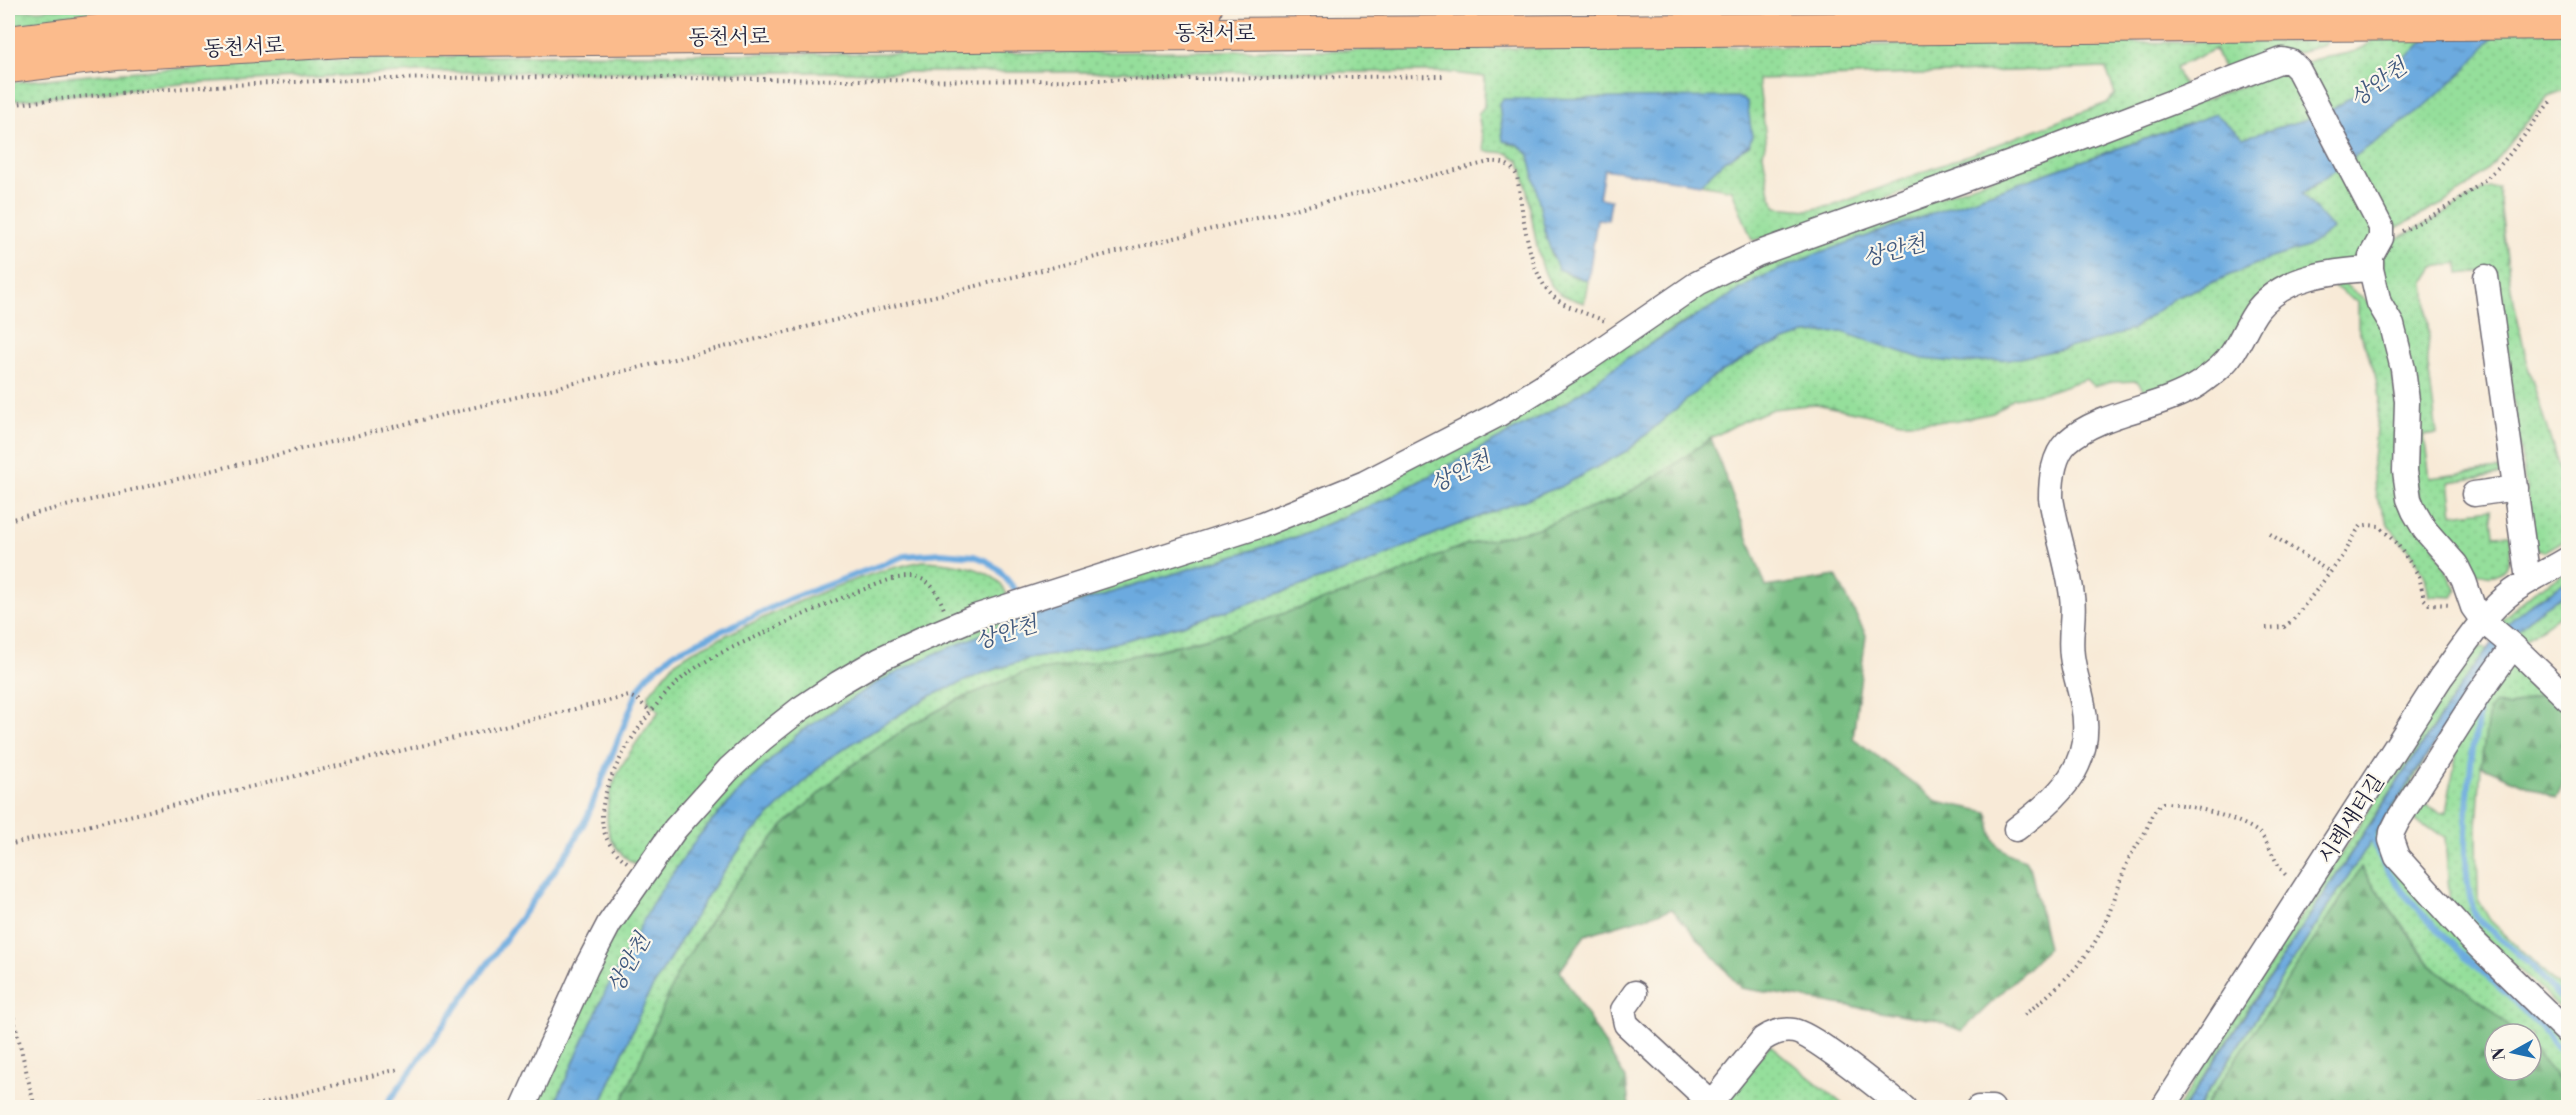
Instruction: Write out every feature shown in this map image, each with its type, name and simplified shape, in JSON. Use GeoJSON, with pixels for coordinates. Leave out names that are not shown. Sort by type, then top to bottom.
{"type":"FeatureCollection","features":[{"type":"Feature","properties":{"kind":"main road","name":"동천서로"},"geometry":{"type":"LineString","coordinates":[[8,42],[116,29],[347,15],[1206,8]]}},
{"type":"Feature","properties":{"kind":"main road","name":"동천서로"},"geometry":{"type":"LineString","coordinates":[[8,67],[116,54],[345,41],[2568,23]]}},
{"type":"Feature","properties":{"kind":"street"},"geometry":{"type":"LineString","coordinates":[[523,1107],[586,968],[609,924],[642,874],[699,800],[762,739],[800,709],[839,683],[880,659],[951,627],[1053,591],[1243,531],[1337,495],[1405,464],[1489,420],[1577,366],[1698,283],[1756,254],[2160,108],[2270,63],[2286,60],[2298,69],[2380,229],[2371,256],[2371,269],[2379,303],[2392,325],[2403,369],[2407,401],[2405,471],[2409,499],[2418,520],[2456,565],[2470,599],[2487,624],[2568,699]]}},
{"type":"Feature","properties":{"kind":"street"},"geometry":{"type":"LineString","coordinates":[[2016,829],[2040,810],[2071,779],[2084,745],[2084,706],[2071,653],[2070,630],[2073,599],[2051,498],[2051,483],[2059,455],[2066,443],[2099,424],[2184,392],[2213,373],[2233,352],[2257,310],[2266,300],[2317,275],[2371,269]]}},
{"type":"Feature","properties":{"kind":"street"},"geometry":{"type":"LineString","coordinates":[[2486,277],[2529,580]]}},
{"type":"Feature","properties":{"kind":"street"},"geometry":{"type":"LineString","coordinates":[[2474,494],[2516,488]]}},
{"type":"Feature","properties":{"kind":"street","name":"시례새터길"},"geometry":{"type":"LineString","coordinates":[[2163,1107],[2441,677],[2487,624],[2510,593],[2568,559]]}},
{"type":"Feature","properties":{"kind":"street"},"geometry":{"type":"LineString","coordinates":[[2513,646],[2474,701],[2395,825],[2391,832],[2391,845],[2403,865],[2456,924],[2568,1033]]}},
{"type":"Feature","properties":{"kind":"street"},"geometry":{"type":"LineString","coordinates":[[1635,993],[1623,1010],[1626,1024],[1709,1105],[1763,1039],[1790,1030],[1810,1038],[1904,1107]]}},
{"type":"Feature","properties":{"kind":"street"},"geometry":{"type":"LineString","coordinates":[[1978,1107],[1992,1107]]}},
{"type":"Feature","properties":{"kind":"path"},"geometry":{"type":"LineString","coordinates":[[8,105],[161,90],[421,78],[912,80],[1443,76]]}},
{"type":"Feature","properties":{"kind":"path"},"geometry":{"type":"LineString","coordinates":[[2380,229],[2405,230],[2472,190],[2501,164],[2551,101]]}},
{"type":"Feature","properties":{"kind":"path"},"geometry":{"type":"LineString","coordinates":[[8,520],[1489,162],[1507,164],[1513,168],[1517,176],[1531,252],[1547,290],[1565,304],[1628,331]]}},
{"type":"Feature","properties":{"kind":"path"},"geometry":{"type":"LineString","coordinates":[[2266,628],[2284,627],[2289,624],[2343,556],[2356,531],[2361,526],[2372,524],[2385,530],[2407,557],[2419,576],[2424,598],[2429,604],[2450,605],[2470,599]]}},
{"type":"Feature","properties":{"kind":"path"},"geometry":{"type":"LineString","coordinates":[[2270,534],[2330,572]]}},
{"type":"Feature","properties":{"kind":"path"},"geometry":{"type":"LineString","coordinates":[[642,874],[610,847],[603,830],[602,808],[605,794],[617,763],[651,712],[686,674],[709,660],[784,623],[892,579],[910,575],[922,579],[941,600],[951,627]]}},
{"type":"Feature","properties":{"kind":"path"},"geometry":{"type":"LineString","coordinates":[[8,845],[629,696],[638,700],[651,712]]}},
{"type":"Feature","properties":{"kind":"path"},"geometry":{"type":"LineString","coordinates":[[2024,1015],[2069,974],[2098,936],[2118,890],[2126,864],[2154,811],[2163,803],[2178,804],[2247,825],[2265,840],[2286,875],[2306,889]]}},
{"type":"Feature","properties":{"kind":"path"},"geometry":{"type":"LineString","coordinates":[[8,993],[35,1107]]}},
{"type":"Feature","properties":{"kind":"path"},"geometry":{"type":"LineString","coordinates":[[244,1107],[399,1069]]}},
{"type":"Feature","properties":{"kind":"green space"},"geometry":{"type":"Polygon","coordinates":[[[66,8],[247,8],[8,28],[8,12],[66,8]]]}},
{"type":"Feature","properties":{"kind":"green space"},"geometry":{"type":"Polygon","coordinates":[[[2392,8],[2452,8],[2415,50],[2372,84],[2335,107],[2304,120],[2243,138],[2216,114],[1819,253],[1688,320],[1627,358],[1567,402],[1388,498],[1296,537],[1004,625],[873,685],[800,732],[745,785],[698,837],[655,899],[553,1107],[529,1108],[590,973],[644,880],[765,744],[891,659],[1290,520],[1738,271],[2316,59],[2354,51],[2371,42],[2385,23],[2392,8]]]}},
{"type":"Feature","properties":{"kind":"green space"},"geometry":{"type":"Polygon","coordinates":[[[2514,8],[2568,8],[2568,89],[2548,96],[2496,161],[2470,185],[2446,202],[2386,233],[2341,266],[2319,270],[2216,361],[2153,396],[2146,393],[2137,381],[2112,382],[2093,386],[2086,379],[2046,392],[2014,398],[1993,413],[1953,421],[1902,422],[1816,404],[1773,409],[1743,421],[1711,438],[1664,472],[1619,498],[1535,529],[1462,546],[1381,581],[1225,633],[959,699],[911,725],[844,771],[783,826],[727,894],[678,972],[620,1107],[599,1108],[648,995],[707,896],[749,836],[827,759],[928,697],[981,674],[1028,659],[1091,649],[1182,625],[1277,594],[1363,565],[1449,528],[1562,486],[1627,451],[1713,377],[1757,351],[1805,334],[1842,332],[1880,343],[2019,358],[2085,344],[2131,330],[2175,298],[2268,259],[2307,247],[2333,229],[2302,194],[2423,108],[2465,70],[2514,8]]]}},
{"type":"Feature","properties":{"kind":"green space"},"geometry":{"type":"Polygon","coordinates":[[[2327,41],[2325,45],[2226,75],[2215,49],[2176,67],[2186,91],[1778,237],[1752,240],[1732,190],[1700,184],[1725,160],[1749,145],[1508,144],[1518,145],[1529,155],[1552,257],[1567,274],[1588,281],[1584,303],[1558,292],[1549,282],[1538,250],[1524,174],[1519,160],[1507,153],[1485,151],[1478,114],[1484,107],[1485,77],[1444,72],[421,72],[190,83],[8,101],[8,83],[252,64],[374,59],[619,54],[1321,51],[2327,41]],[[2106,68],[1758,79],[1766,139],[1763,154],[1770,194],[1776,207],[1808,210],[1835,205],[2107,103],[2115,94],[2106,68]]]}},
{"type":"Feature","properties":{"kind":"green space"},"geometry":{"type":"Polygon","coordinates":[[[2498,187],[2511,289],[2529,370],[2568,497],[2568,538],[2544,552],[2537,550],[2534,546],[2495,270],[2459,274],[2458,263],[2434,267],[2425,281],[2429,338],[2427,358],[2437,434],[2424,436],[2430,478],[2505,468],[2505,474],[2449,482],[2453,514],[2491,509],[2494,535],[2510,534],[2511,547],[2506,566],[2495,575],[2486,575],[2464,565],[2423,520],[2384,289],[2382,246],[2439,217],[2484,189],[2498,187]]]}},
{"type":"Feature","properties":{"kind":"green space"},"geometry":{"type":"Polygon","coordinates":[[[2335,277],[2370,303],[2386,321],[2401,436],[2436,549],[2457,591],[2453,597],[2429,596],[2425,577],[2417,561],[2389,526],[2376,496],[2372,469],[2379,398],[2375,374],[2358,327],[2358,303],[2335,287],[2330,281],[2335,277]]]}},
{"type":"Feature","properties":{"kind":"green space"},"geometry":{"type":"Polygon","coordinates":[[[1711,438],[1766,587],[1836,576],[1866,635],[1853,738],[1937,801],[1988,812],[1991,831],[1997,844],[2007,853],[2025,860],[2031,870],[2048,948],[1962,1031],[1934,1020],[1741,988],[1672,909],[1585,935],[1560,971],[1626,1079],[1629,1107],[620,1107],[678,972],[727,894],[783,826],[844,771],[911,725],[959,699],[1023,673],[1148,653],[1225,633],[1381,581],[1462,546],[1535,529],[1619,498],[1664,472],[1711,438]]]}},
{"type":"Feature","properties":{"kind":"green space"},"geometry":{"type":"Polygon","coordinates":[[[923,561],[960,565],[986,573],[1004,589],[1008,600],[832,681],[640,866],[621,853],[609,833],[607,816],[613,783],[629,753],[659,711],[648,701],[649,694],[674,663],[693,651],[749,624],[834,587],[923,561]]]}},
{"type":"Feature","properties":{"kind":"green space"},"geometry":{"type":"Polygon","coordinates":[[[2568,571],[2568,580],[2529,605],[2506,627],[2502,623],[2502,619],[2536,590],[2568,571]]]}},
{"type":"Feature","properties":{"kind":"green space"},"geometry":{"type":"Polygon","coordinates":[[[2568,592],[2568,609],[2522,642],[2513,634],[2544,606],[2568,592]]]}},
{"type":"Feature","properties":{"kind":"green space"},"geometry":{"type":"Polygon","coordinates":[[[2476,648],[2487,649],[2435,724],[2184,1107],[2177,1108],[2448,688],[2476,648]]]}},
{"type":"Feature","properties":{"kind":"green space"},"geometry":{"type":"Polygon","coordinates":[[[2510,659],[2550,691],[2508,707],[2489,710],[2481,766],[2477,828],[2478,899],[2490,920],[2568,995],[2562,1005],[2558,1006],[2450,905],[2445,837],[2406,816],[2416,799],[2440,813],[2446,812],[2456,757],[2448,750],[2510,659]]]}},
{"type":"Feature","properties":{"kind":"green space"},"geometry":{"type":"Polygon","coordinates":[[[2550,691],[2568,710],[2568,774],[2556,798],[2481,766],[2489,710],[2495,703],[2509,707],[2550,691]]]}},
{"type":"Feature","properties":{"kind":"green space"},"geometry":{"type":"Polygon","coordinates":[[[2443,730],[2383,832],[2568,1044],[2568,1091],[2543,1061],[2543,1022],[2504,1022],[2482,1002],[2432,966],[2361,868],[2205,1107],[2198,1108],[2443,730]]]}},
{"type":"Feature","properties":{"kind":"green space"},"geometry":{"type":"Polygon","coordinates":[[[2361,868],[2431,966],[2482,1002],[2504,1022],[2483,1022],[2483,1082],[2543,1082],[2543,1062],[2568,1092],[2568,1107],[2205,1107],[2361,868]]]}},
{"type":"Feature","properties":{"kind":"green space"},"geometry":{"type":"Polygon","coordinates":[[[1770,1045],[1846,1107],[1739,1107],[1726,1097],[1770,1045]]]}},
{"type":"Feature","properties":{"kind":"water","name":"상안천"},"geometry":{"type":"Polygon","coordinates":[[[2452,8],[2518,8],[2465,70],[2423,108],[2302,194],[2333,229],[2307,247],[2268,259],[2175,298],[2131,330],[2085,344],[2019,358],[1965,363],[1923,359],[1842,332],[1805,334],[1757,351],[1713,377],[1627,451],[1562,486],[1449,528],[1363,565],[1277,594],[1182,625],[1091,649],[1028,659],[981,674],[928,697],[827,759],[749,836],[707,896],[648,995],[599,1107],[553,1108],[606,990],[655,899],[698,837],[745,785],[800,732],[873,685],[932,655],[1004,625],[1296,537],[1388,498],[1567,402],[1627,358],[1759,278],[1819,253],[2216,114],[2243,138],[2304,120],[2335,107],[2372,84],[2415,50],[2452,8]]]}},
{"type":"Feature","properties":{"kind":"water"},"geometry":{"type":"Polygon","coordinates":[[[1737,97],[1747,101],[1752,136],[1749,145],[1725,160],[1700,184],[1604,169],[1599,198],[1611,200],[1608,220],[1597,219],[1588,281],[1558,269],[1547,240],[1529,155],[1519,145],[1503,141],[1499,103],[1503,99],[1737,97]]]}},
{"type":"Feature","properties":{"kind":"water"},"geometry":{"type":"Polygon","coordinates":[[[2568,580],[2568,592],[2544,606],[2513,634],[2443,730],[2198,1107],[2184,1108],[2474,666],[2514,617],[2568,580]]]}},
{"type":"Feature","properties":{"kind":"waterway"},"geometry":{"type":"LineString","coordinates":[[384,1108],[570,849],[587,817],[638,690],[647,676],[674,653],[792,598],[905,556],[941,553],[974,556],[987,561],[999,570],[1017,592]]}},
{"type":"Feature","properties":{"kind":"waterway"},"geometry":{"type":"LineString","coordinates":[[2478,710],[2470,773],[2466,839],[2471,903],[2477,918],[2533,967],[2568,1007]]}},
{"type":"Feature","properties":{"kind":"waterway"},"geometry":{"type":"LineString","coordinates":[[2373,832],[2378,853],[2411,902],[2435,928],[2526,1012],[2568,1061]]}}]}
